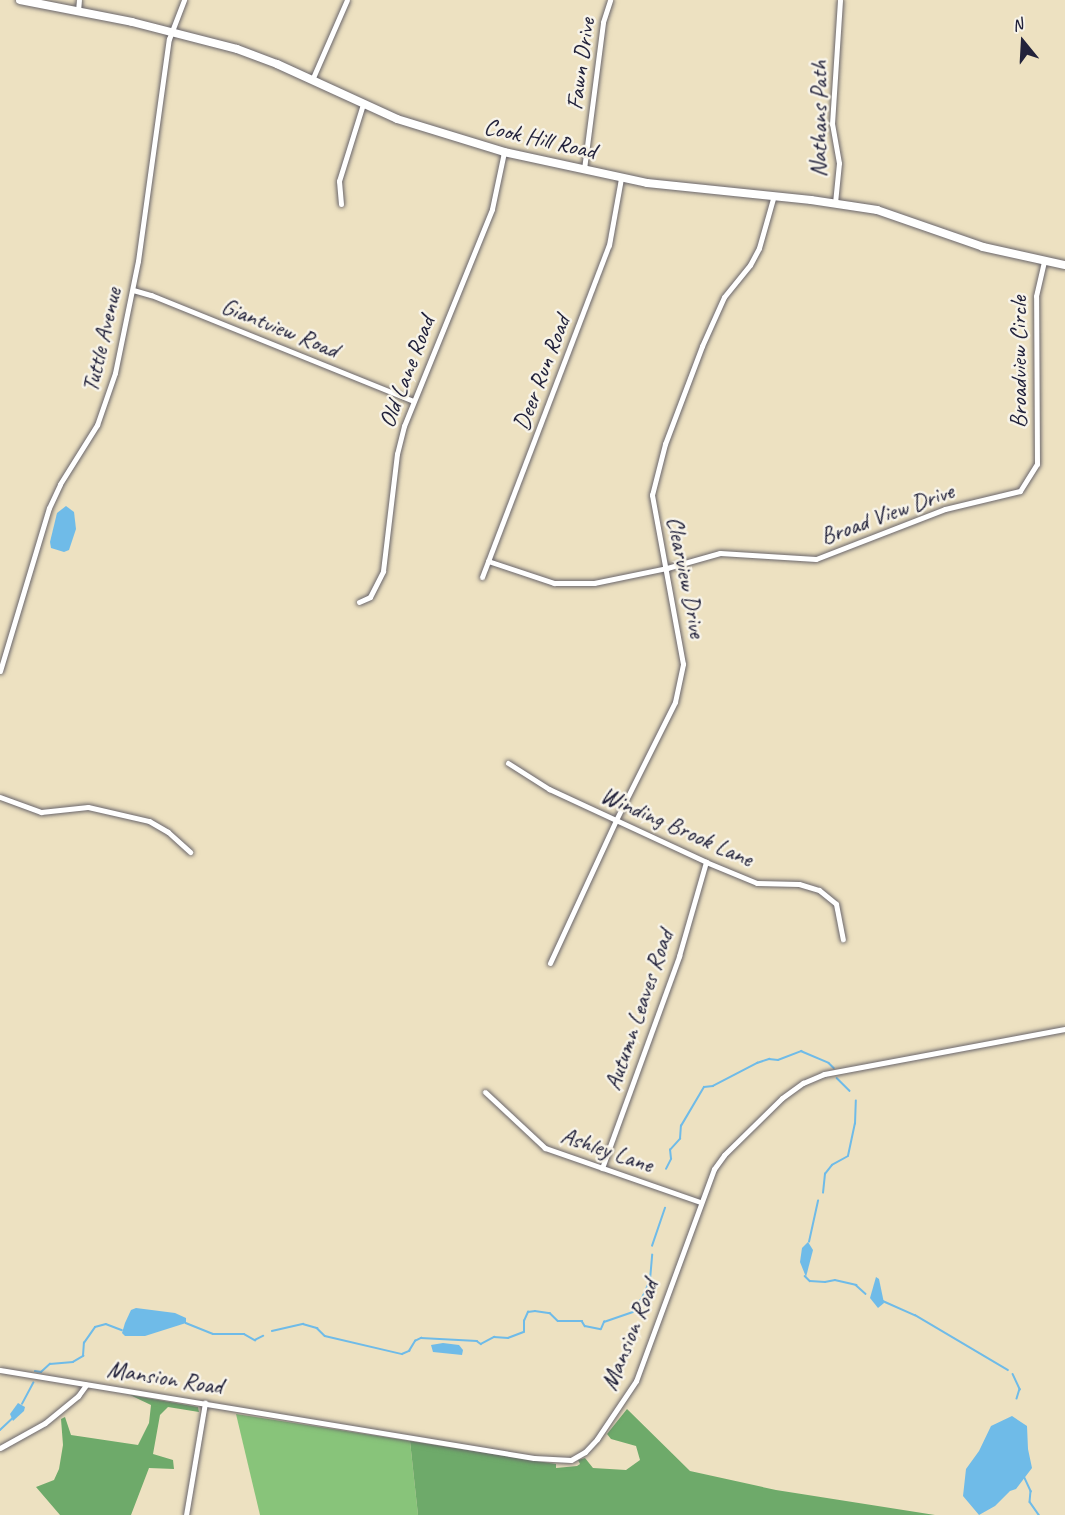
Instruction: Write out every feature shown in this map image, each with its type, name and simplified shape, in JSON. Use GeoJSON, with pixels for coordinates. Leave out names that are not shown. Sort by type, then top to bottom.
{"type":"FeatureCollection","features":[{"type":"Feature","properties":{"kind":"street","name":"Cook Hill Road"},"geometry":{"type":"LineString","coordinates":[[20,0],[172,31],[251,54],[427,130],[504,152],[621,178],[835,203],[887,213],[983,247],[1065,265]]}},
{"type":"Feature","properties":{"kind":"street"},"geometry":{"type":"LineString","coordinates":[[78,10],[79,0]]}},
{"type":"Feature","properties":{"kind":"street","name":"Tuttle Avenue"},"geometry":{"type":"LineString","coordinates":[[0,671],[49,508],[60,484],[92,434],[107,400],[133,290],[172,31],[184,0]]}},
{"type":"Feature","properties":{"kind":"street"},"geometry":{"type":"LineString","coordinates":[[312,80],[347,0]]}},
{"type":"Feature","properties":{"kind":"street","name":"Fawn Drive"},"geometry":{"type":"LineString","coordinates":[[584,170],[603,22],[610,0]]}},
{"type":"Feature","properties":{"kind":"street","name":"Nathans Path"},"geometry":{"type":"LineString","coordinates":[[835,203],[839,163],[832,124],[840,0]]}},
{"type":"Feature","properties":{"kind":"street"},"geometry":{"type":"LineString","coordinates":[[341,204],[339,181],[363,104]]}},
{"type":"Feature","properties":{"kind":"street","name":"Old Lane Road"},"geometry":{"type":"LineString","coordinates":[[359,602],[370,597],[383,571],[397,454],[413,401],[492,209],[504,152]]}},
{"type":"Feature","properties":{"kind":"street","name":"Deer Run Road"},"geometry":{"type":"LineString","coordinates":[[482,577],[609,245],[621,178]]}},
{"type":"Feature","properties":{"kind":"street","name":"Clearview Drive"},"geometry":{"type":"LineString","coordinates":[[550,963],[616,820],[675,702],[683,664],[652,495],[665,444],[724,297],[750,265],[759,248],[774,195]]}},
{"type":"Feature","properties":{"kind":"street","name":"Broadview Circle"},"geometry":{"type":"LineString","coordinates":[[1037,464],[1036,296],[1044,260]]}},
{"type":"Feature","properties":{"kind":"street","name":"Giantview Road"},"geometry":{"type":"LineString","coordinates":[[133,290],[151,294],[413,401]]}},
{"type":"Feature","properties":{"kind":"street","name":"Broad View Drive"},"geometry":{"type":"LineString","coordinates":[[488,561],[554,583],[594,583],[667,568],[720,553],[816,559],[945,509],[1020,490],[1037,464]]}},
{"type":"Feature","properties":{"kind":"street","name":"Winding Brook Lane"},"geometry":{"type":"LineString","coordinates":[[508,763],[549,789],[706,862],[757,883],[799,884],[819,890],[836,904],[843,939]]}},
{"type":"Feature","properties":{"kind":"street"},"geometry":{"type":"LineString","coordinates":[[0,797],[41,812],[88,807],[149,820],[168,832],[190,852]]}},
{"type":"Feature","properties":{"kind":"street","name":"Autumn Leaves Road"},"geometry":{"type":"LineString","coordinates":[[602,1168],[679,956],[706,862]]}},
{"type":"Feature","properties":{"kind":"street","name":"Mansion Road"},"geometry":{"type":"LineString","coordinates":[[0,1370],[543,1459],[563,1461],[575,1459],[597,1439],[636,1381],[710,1176],[724,1155],[782,1098],[803,1083],[840,1071],[1065,1029]]}},
{"type":"Feature","properties":{"kind":"street","name":"Ashley Lane"},"geometry":{"type":"LineString","coordinates":[[485,1092],[545,1148],[700,1202]]}},
{"type":"Feature","properties":{"kind":"street"},"geometry":{"type":"LineString","coordinates":[[0,1448],[45,1423],[78,1396],[86,1385]]}},
{"type":"Feature","properties":{"kind":"street"},"geometry":{"type":"LineString","coordinates":[[186,1515],[205,1403]]}},
{"type":"Feature","properties":{"kind":"green space"},"geometry":{"type":"Polygon","coordinates":[[[130,1395],[198,1407],[199,1412],[168,1407],[160,1415],[153,1454],[173,1460],[174,1469],[149,1468],[131,1515],[60,1515],[36,1487],[54,1480],[59,1469],[63,1445],[61,1419],[65,1417],[71,1435],[138,1445],[149,1423],[151,1405],[130,1395]]]}},
{"type":"Feature","properties":{"kind":"green space"},"geometry":{"type":"Polygon","coordinates":[[[627,1409],[690,1471],[776,1490],[935,1515],[418,1515],[410,1441],[556,1464],[556,1468],[577,1466],[580,1464],[578,1460],[585,1458],[593,1468],[626,1470],[640,1460],[636,1446],[611,1439],[607,1434],[627,1409]]]}},
{"type":"Feature","properties":{"kind":"green space"},"geometry":{"type":"Polygon","coordinates":[[[236,1414],[410,1441],[418,1515],[260,1515],[236,1414]]]}},
{"type":"Feature","properties":{"kind":"water"},"geometry":{"type":"Polygon","coordinates":[[[66,506],[74,512],[76,529],[69,550],[64,552],[51,548],[50,542],[57,513],[66,506]]]}},
{"type":"Feature","properties":{"kind":"water"},"geometry":{"type":"Polygon","coordinates":[[[808,1242],[813,1250],[806,1277],[800,1262],[802,1248],[808,1242]]]}},
{"type":"Feature","properties":{"kind":"water"},"geometry":{"type":"Polygon","coordinates":[[[876,1277],[879,1279],[884,1303],[878,1308],[870,1298],[876,1277]]]}},
{"type":"Feature","properties":{"kind":"water"},"geometry":{"type":"Polygon","coordinates":[[[136,1308],[175,1313],[186,1318],[186,1323],[145,1336],[125,1336],[122,1333],[125,1323],[131,1310],[136,1308]]]}},
{"type":"Feature","properties":{"kind":"water"},"geometry":{"type":"Polygon","coordinates":[[[443,1343],[459,1345],[463,1350],[462,1355],[433,1352],[431,1345],[443,1343]]]}},
{"type":"Feature","properties":{"kind":"water"},"geometry":{"type":"Polygon","coordinates":[[[18,1403],[25,1407],[24,1411],[13,1421],[10,1414],[18,1403]]]}},
{"type":"Feature","properties":{"kind":"water"},"geometry":{"type":"Polygon","coordinates":[[[1012,1416],[1027,1426],[1032,1468],[1016,1489],[1010,1491],[995,1506],[979,1515],[963,1496],[966,1469],[979,1451],[991,1426],[1012,1416]]]}},
{"type":"Feature","properties":{"kind":"waterway"},"geometry":{"type":"LineString","coordinates":[[666,1169],[671,1159],[670,1150],[680,1139],[681,1126],[704,1087],[713,1086],[757,1063],[769,1059],[778,1060],[801,1051],[829,1063],[834,1068]]}},
{"type":"Feature","properties":{"kind":"waterway"},"geometry":{"type":"LineString","coordinates":[[837,1078],[850,1091]]}},
{"type":"Feature","properties":{"kind":"waterway"},"geometry":{"type":"LineString","coordinates":[[823,1193],[825,1174],[832,1165],[848,1156],[855,1124],[856,1101]]}},
{"type":"Feature","properties":{"kind":"waterway"},"geometry":{"type":"LineString","coordinates":[[809,1242],[818,1201]]}},
{"type":"Feature","properties":{"kind":"waterway"},"geometry":{"type":"LineString","coordinates":[[652,1246],[665,1208]]}},
{"type":"Feature","properties":{"kind":"waterway"},"geometry":{"type":"LineString","coordinates":[[272,1331],[303,1324],[317,1328],[325,1336],[402,1354],[409,1351],[415,1341],[421,1338],[477,1341],[481,1344],[494,1337],[508,1338],[524,1332],[524,1321],[528,1312],[535,1311],[550,1313],[558,1321],[582,1321],[585,1326],[601,1329],[604,1322],[633,1312],[650,1280],[652,1255]]}},
{"type":"Feature","properties":{"kind":"waterway"},"geometry":{"type":"LineString","coordinates":[[805,1276],[810,1281],[835,1280],[856,1285],[866,1294]]}},
{"type":"Feature","properties":{"kind":"waterway"},"geometry":{"type":"LineString","coordinates":[[883,1301],[915,1315],[1008,1370]]}},
{"type":"Feature","properties":{"kind":"waterway"},"geometry":{"type":"LineString","coordinates":[[186,1323],[213,1334],[244,1334],[255,1340],[263,1336]]}},
{"type":"Feature","properties":{"kind":"waterway"},"geometry":{"type":"LineString","coordinates":[[35,1371],[41,1372],[50,1364],[73,1362],[83,1356],[84,1343],[95,1327],[106,1324],[122,1330]]}},
{"type":"Feature","properties":{"kind":"waterway"},"geometry":{"type":"LineString","coordinates":[[1013,1374],[1020,1389],[1017,1399]]}},
{"type":"Feature","properties":{"kind":"waterway"},"geometry":{"type":"LineString","coordinates":[[22,1404],[33,1383]]}},
{"type":"Feature","properties":{"kind":"waterway"},"geometry":{"type":"LineString","coordinates":[[0,1430],[13,1418]]}},
{"type":"Feature","properties":{"kind":"waterway"},"geometry":{"type":"LineString","coordinates":[[1024,1476],[1031,1491],[1030,1502],[1039,1515]]}}]}
